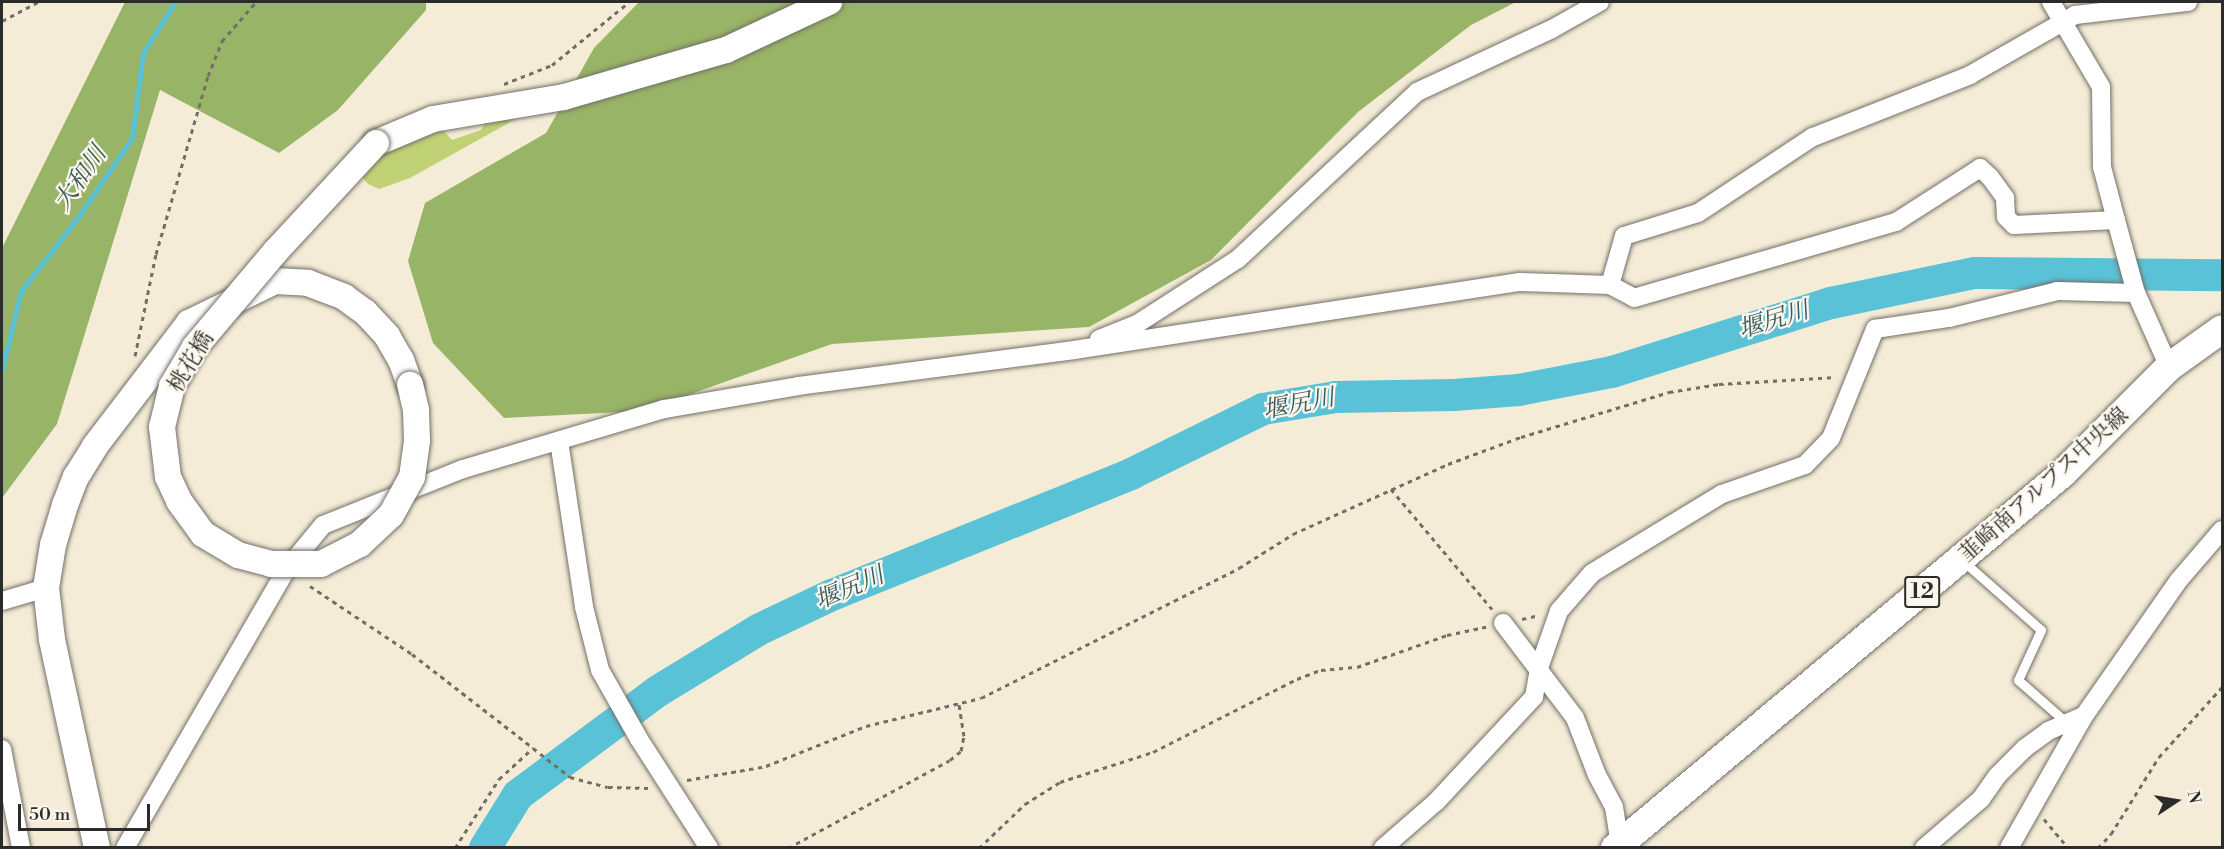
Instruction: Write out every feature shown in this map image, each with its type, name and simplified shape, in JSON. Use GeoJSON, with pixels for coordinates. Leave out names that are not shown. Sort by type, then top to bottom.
{"type":"FeatureCollection","features":[{"type":"Feature","properties":{"kind":"main road","name":"韮崎南アルプス中央線"},"geometry":{"type":"LineString","coordinates":[[1618,845],[2062,474],[2169,367],[2223,329]]}},
{"type":"Feature","properties":{"kind":"street","name":"桃花橋"},"geometry":{"type":"LineString","coordinates":[[97,848],[52,639],[46,588],[53,545],[76,477],[95,446],[189,323],[275,281],[308,283],[344,297],[365,312],[387,336],[401,360],[416,410],[417,440],[412,477],[391,515],[360,544],[321,564],[271,564],[238,555],[203,534],[179,501],[168,477],[162,427],[172,386],[195,347],[276,251],[376,143],[433,119],[564,97],[726,50],[830,2]]}},
{"type":"Feature","properties":{"kind":"street"},"geometry":{"type":"LineString","coordinates":[[1074,350],[1137,324],[1238,259],[1417,92],[1552,29],[1600,2]]}},
{"type":"Feature","properties":{"kind":"street"},"geometry":{"type":"LineString","coordinates":[[2051,2],[2072,13],[2101,87],[2102,167],[2123,254],[2136,292],[2169,367]]}},
{"type":"Feature","properties":{"kind":"street"},"geometry":{"type":"LineString","coordinates":[[1610,285],[1624,236],[1698,213],[1813,137],[1970,75],[2072,13],[2188,2]]}},
{"type":"Feature","properties":{"kind":"street"},"geometry":{"type":"LineString","coordinates":[[125,848],[286,570],[323,525],[463,469],[664,409],[787,387],[1074,350],[1520,282],[1610,285],[1634,298],[1896,222],[1980,168],[1990,177],[2005,198],[2006,217],[2014,225],[2115,220]]}},
{"type":"Feature","properties":{"kind":"street"},"geometry":{"type":"LineString","coordinates":[[1383,848],[1436,801],[1534,697],[1539,668],[1559,611],[1592,573],[1722,494],[1805,465],[1831,438],[1875,329],[1949,318],[2057,291],[2136,292]]}},
{"type":"Feature","properties":{"kind":"street"},"geometry":{"type":"LineString","coordinates":[[559,441],[584,607],[600,670],[639,739],[709,848]]}},
{"type":"Feature","properties":{"kind":"street"},"geometry":{"type":"LineString","coordinates":[[2008,848],[2075,720],[2179,580],[2223,530]]}},
{"type":"Feature","properties":{"kind":"street"},"geometry":{"type":"LineString","coordinates":[[2,601],[46,588]]}},
{"type":"Feature","properties":{"kind":"street"},"geometry":{"type":"LineString","coordinates":[[1503,623],[1575,718],[1597,775],[1614,807],[1618,845]]}},
{"type":"Feature","properties":{"kind":"street"},"geometry":{"type":"LineString","coordinates":[[1924,848],[1982,799],[1998,775],[2025,748],[2048,731],[2075,720]]}},
{"type":"Feature","properties":{"kind":"street"},"geometry":{"type":"LineString","coordinates":[[2,749],[21,848]]}},
{"type":"Feature","properties":{"kind":"lane"},"geometry":{"type":"LineString","coordinates":[[1961,559],[2041,630],[2018,680],[2075,720]]}},
{"type":"Feature","properties":{"kind":"path"},"geometry":{"type":"LineString","coordinates":[[2,21],[38,2]]}},
{"type":"Feature","properties":{"kind":"path"},"geometry":{"type":"LineString","coordinates":[[135,358],[156,254],[208,76],[222,41],[256,2]]}},
{"type":"Feature","properties":{"kind":"path"},"geometry":{"type":"LineString","coordinates":[[500,86],[552,65],[628,2]]}},
{"type":"Feature","properties":{"kind":"path"},"geometry":{"type":"LineString","coordinates":[[286,570],[412,654],[570,777],[608,787],[644,788],[766,766],[866,726],[959,704],[1007,687],[1239,568],[1293,534],[1391,489],[1521,437],[1669,392],[1731,383],[1856,377]]}},
{"type":"Feature","properties":{"kind":"path"},"geometry":{"type":"LineString","coordinates":[[1391,489],[1503,623]]}},
{"type":"Feature","properties":{"kind":"path"},"geometry":{"type":"LineString","coordinates":[[980,848],[1025,804],[1060,782],[1153,752],[1297,679],[1321,670],[1357,666],[1447,635],[1559,611]]}},
{"type":"Feature","properties":{"kind":"path"},"geometry":{"type":"LineString","coordinates":[[2098,848],[2111,834],[2159,757],[2223,687]]}},
{"type":"Feature","properties":{"kind":"path"},"geometry":{"type":"LineString","coordinates":[[788,848],[961,751],[964,736],[959,704]]}},
{"type":"Feature","properties":{"kind":"path"},"geometry":{"type":"LineString","coordinates":[[455,848],[499,779],[533,748]]}},
{"type":"Feature","properties":{"kind":"path"},"geometry":{"type":"LineString","coordinates":[[2032,805],[2068,848]]}},
{"type":"Feature","properties":{"kind":"green space"},"geometry":{"type":"Polygon","coordinates":[[[125,2],[426,2],[426,10],[338,110],[279,153],[160,90],[57,424],[2,498],[2,248],[125,2]]]}},
{"type":"Feature","properties":{"kind":"green space"},"geometry":{"type":"Polygon","coordinates":[[[639,2],[1516,2],[1471,25],[1358,112],[1211,260],[1089,327],[832,344],[643,411],[504,418],[433,343],[408,261],[425,203],[546,133],[594,48],[639,2]]]}},
{"type":"Feature","properties":{"kind":"green space"},"geometry":{"type":"Polygon","coordinates":[[[521,116],[410,178],[379,189],[368,184],[360,174],[376,143],[433,119],[452,140],[481,130],[487,120],[521,116]]]}},
{"type":"Feature","properties":{"kind":"waterway","name":"大和川"},"geometry":{"type":"LineString","coordinates":[[2,370],[21,291],[79,216],[132,138],[143,53],[175,2]]}},
{"type":"Feature","properties":{"kind":"waterway","name":"堰尻川"},"geometry":{"type":"LineString","coordinates":[[485,848],[518,795],[658,691],[760,629],[832,595],[1131,474],[1263,409],[1336,397],[1454,395],[1519,390],[1612,372],[1831,303],[1975,273],[2222,275]]}}]}
